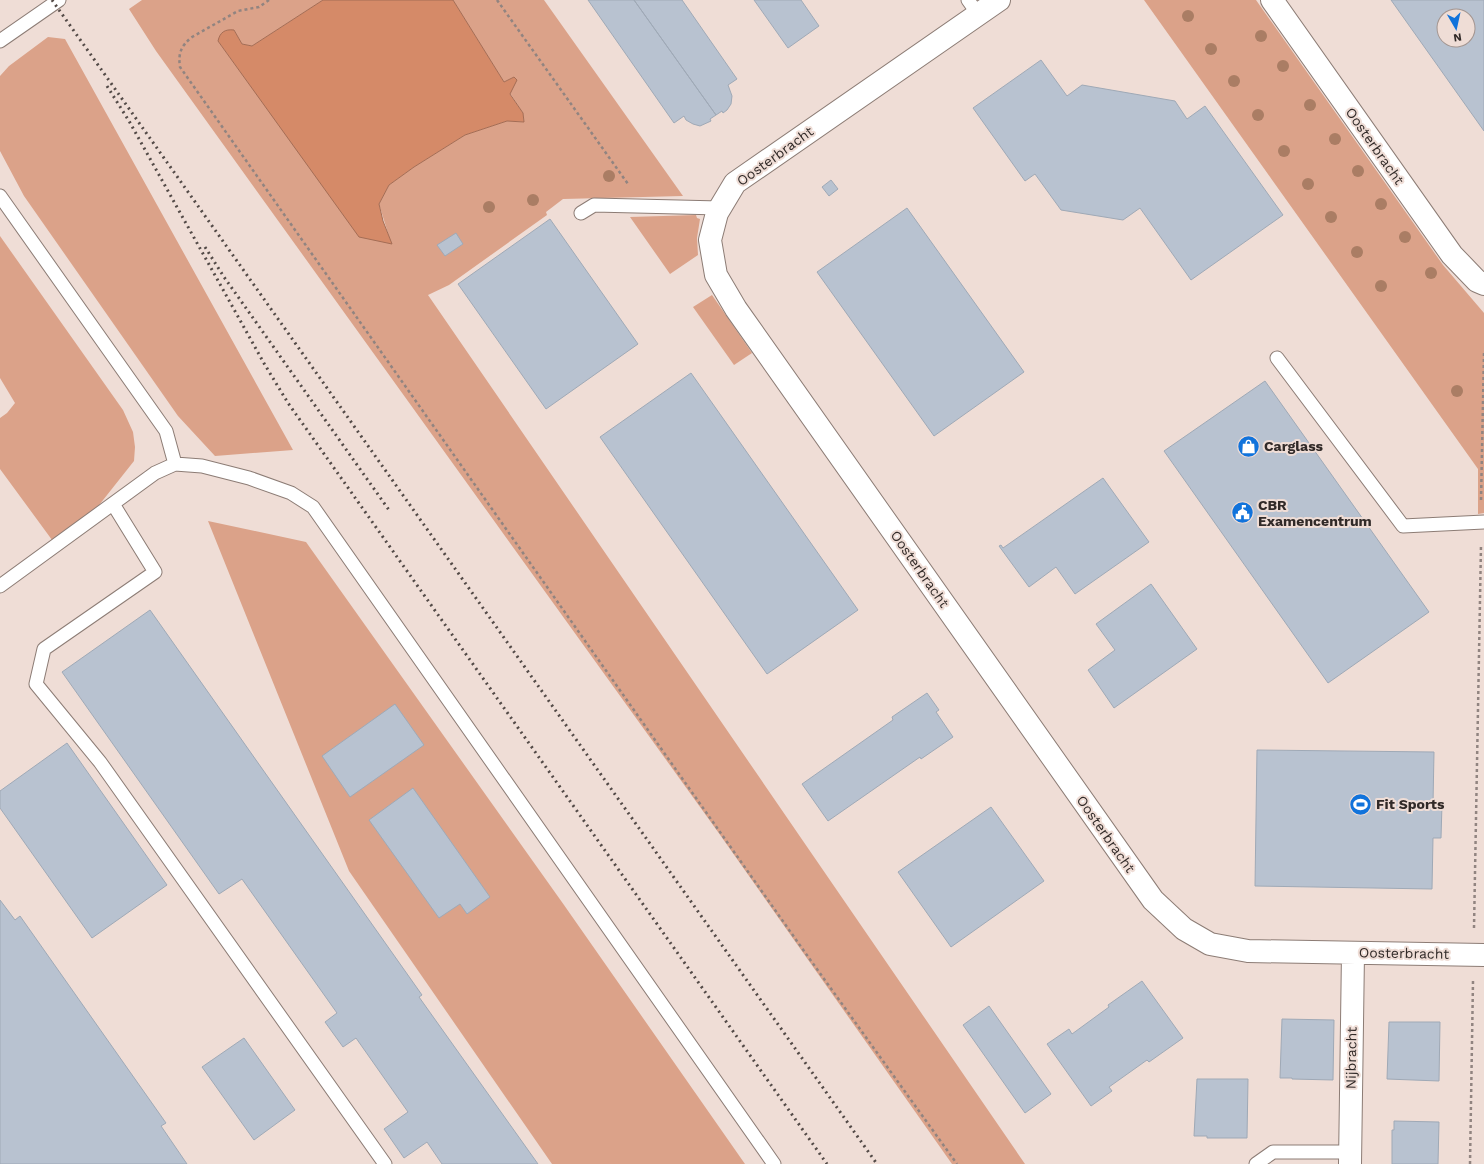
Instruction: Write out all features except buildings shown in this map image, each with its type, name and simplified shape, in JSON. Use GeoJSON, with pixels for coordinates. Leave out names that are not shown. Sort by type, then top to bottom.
{"type":"FeatureCollection","features":[{"type":"Feature","properties":{"kind":"street","name":"Oosterbracht"},"geometry":{"type":"LineString","coordinates":[[998,0],[973,7],[735,183],[717,213],[710,240],[716,275],[736,309],[1153,900],[1184,929],[1210,944],[1248,951],[1479,955]]}},
{"type":"Feature","properties":{"kind":"street","name":"Oosterbracht"},"geometry":{"type":"LineString","coordinates":[[1272,0],[1452,255],[1477,281],[1484,284]]}},
{"type":"Feature","properties":{"kind":"street","name":"Nijbracht"},"geometry":{"type":"LineString","coordinates":[[1350,1158],[1353,953]]}},
{"type":"Feature","properties":{"kind":"lane"},"geometry":{"type":"LineString","coordinates":[[0,41],[59,0]]}},
{"type":"Feature","properties":{"kind":"lane"},"geometry":{"type":"LineString","coordinates":[[0,196],[166,431],[175,464]]}},
{"type":"Feature","properties":{"kind":"lane"},"geometry":{"type":"LineString","coordinates":[[582,213],[594,205],[720,208]]}},
{"type":"Feature","properties":{"kind":"lane"},"geometry":{"type":"LineString","coordinates":[[1277,358],[1403,526],[1483,522]]}},
{"type":"Feature","properties":{"kind":"lane"},"geometry":{"type":"LineString","coordinates":[[0,586],[155,473],[175,464],[202,466],[249,478],[292,493],[313,507],[774,1164]]}},
{"type":"Feature","properties":{"kind":"lane"},"geometry":{"type":"LineString","coordinates":[[113,504],[155,572],[44,649],[36,684],[100,762],[385,1164]]}},
{"type":"Feature","properties":{"kind":"lane"},"geometry":{"type":"LineString","coordinates":[[1256,1164],[1273,1152],[1350,1158]]}},
{"type":"Feature","properties":{"kind":"path"},"geometry":{"type":"LineString","coordinates":[[269,0],[259,7],[238,11],[224,17],[192,37],[186,42],[178,57],[180,67],[957,1164]]}},
{"type":"Feature","properties":{"kind":"path"},"geometry":{"type":"LineString","coordinates":[[497,0],[643,205]]}},
{"type":"Feature","properties":{"kind":"path"},"geometry":{"type":"LineString","coordinates":[[1470,1164],[1479,955],[1484,353]]}},
{"type":"Feature","properties":{"kind":"shaded area"},"geometry":{"type":"Polygon","coordinates":[[[142,0],[323,0],[252,46],[242,44],[234,30],[227,30],[218,41],[248,82],[391,243],[379,204],[389,185],[414,167],[465,135],[507,121],[524,122],[523,113],[510,93],[514,77],[504,82],[453,0],[544,0],[683,196],[563,199],[546,212],[547,215],[449,285],[428,295],[1025,1164],[952,1164],[718,832],[156,51],[129,9],[142,0]]]}},
{"type":"Feature","properties":{"kind":"shaded area"},"geometry":{"type":"Polygon","coordinates":[[[323,0],[453,0],[504,82],[514,77],[517,80],[510,94],[523,113],[524,122],[507,121],[465,135],[414,167],[389,185],[379,204],[383,221],[392,244],[359,237],[218,41],[223,32],[234,30],[242,44],[252,46],[323,0]]]}},
{"type":"Feature","properties":{"kind":"shaded area"},"geometry":{"type":"Polygon","coordinates":[[[1144,0],[1256,0],[1443,265],[1484,313],[1484,513],[1478,514],[1478,469],[1144,0]]]}},
{"type":"Feature","properties":{"kind":"shaded area"},"geometry":{"type":"Polygon","coordinates":[[[48,37],[65,39],[293,450],[215,456],[178,416],[24,196],[0,151],[0,76],[9,66],[48,37]]]}},
{"type":"Feature","properties":{"kind":"shaded area"},"geometry":{"type":"Polygon","coordinates":[[[696,215],[697,218],[700,219],[697,238],[698,255],[670,274],[630,217],[696,215]]]}},
{"type":"Feature","properties":{"kind":"shaded area"},"geometry":{"type":"Polygon","coordinates":[[[0,236],[123,410],[133,432],[135,447],[134,461],[92,514],[55,544],[0,469],[0,418],[7,413],[15,403],[0,378],[0,236]]]}},
{"type":"Feature","properties":{"kind":"shaded area"},"geometry":{"type":"Polygon","coordinates":[[[712,295],[752,353],[734,365],[693,307],[712,295]]]}},
{"type":"Feature","properties":{"kind":"shaded area"},"geometry":{"type":"Polygon","coordinates":[[[208,521],[306,542],[564,905],[745,1164],[552,1164],[349,871],[208,521]]]}},
{"type":"Feature","properties":{"kind":"railway"},"geometry":{"type":"LineString","coordinates":[[52,0],[877,1164]]}},
{"type":"Feature","properties":{"kind":"railway"},"geometry":{"type":"LineString","coordinates":[[107,86],[129,121],[265,365],[288,403],[827,1164]]}},
{"type":"Feature","properties":{"kind":"railway"},"geometry":{"type":"LineString","coordinates":[[205,247],[224,277],[389,510]]}},
{"type":"Feature","properties":{"kind":"place","name":"Carglass"},"geometry":{"type":"Point","coordinates":[1248,446]}},
{"type":"Feature","properties":{"kind":"place","name":"CBR Examencentrum"},"geometry":{"type":"Point","coordinates":[1242,513]}},
{"type":"Feature","properties":{"kind":"place","name":"Fit Sports"},"geometry":{"type":"Point","coordinates":[1360,804]}}]}
